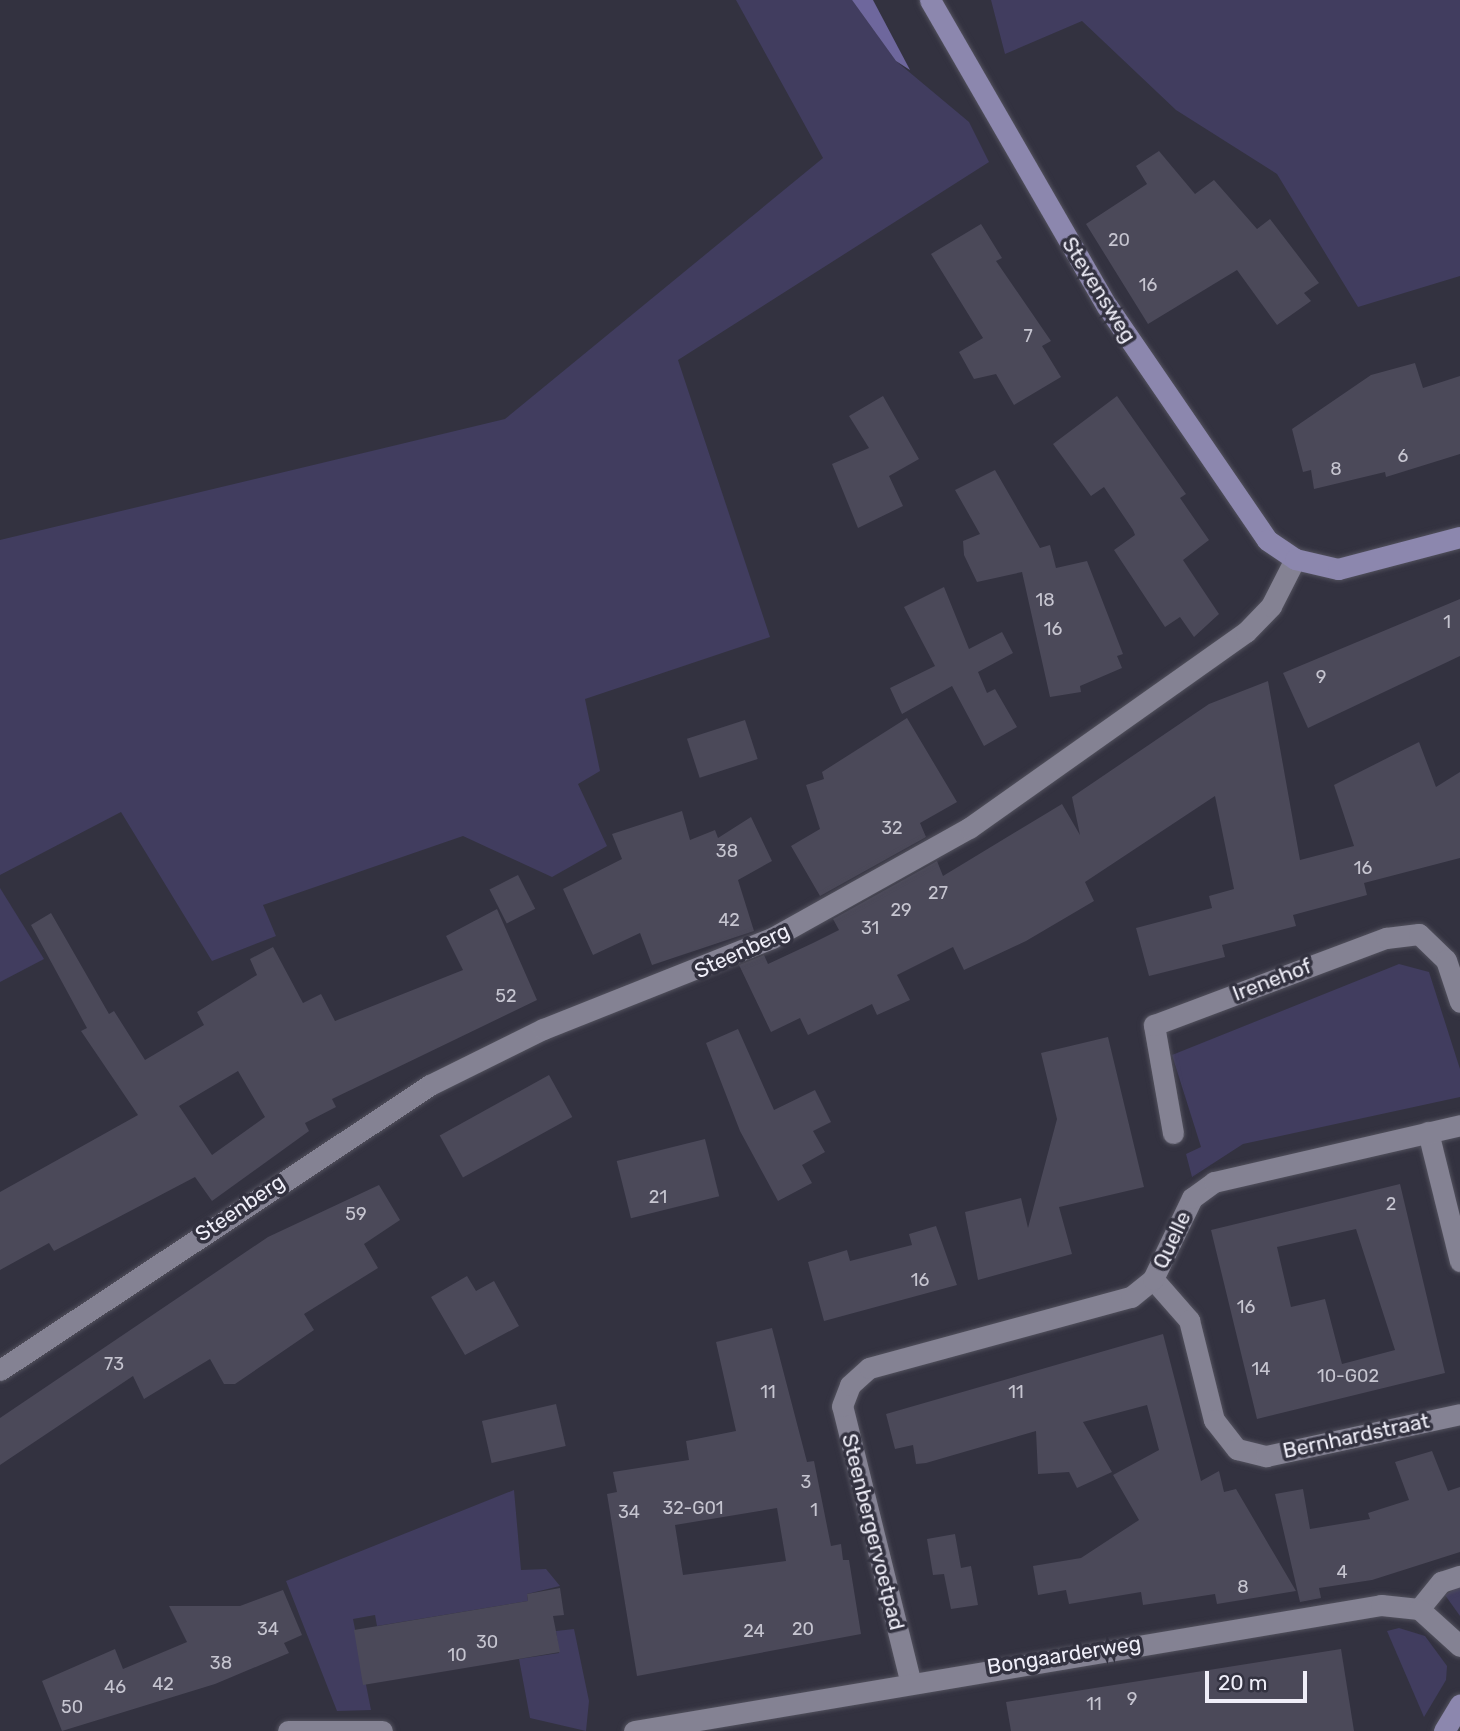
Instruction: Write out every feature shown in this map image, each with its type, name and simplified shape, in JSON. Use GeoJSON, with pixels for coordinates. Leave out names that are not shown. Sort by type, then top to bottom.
{"type":"FeatureCollection","features":[{"type":"Feature","properties":{"kind":"street","name":"Stevensweg"},"geometry":{"type":"LineString","coordinates":[[930,0],[1114,317],[1267,540],[1295,559]]}},
{"type":"Feature","properties":{"kind":"street"},"geometry":{"type":"LineString","coordinates":[[1295,559],[1338,569],[1460,537]]}},
{"type":"Feature","properties":{"kind":"street","name":"Steenberg"},"geometry":{"type":"LineString","coordinates":[[0,1370],[430,1085],[544,1029],[772,938],[969,828],[1246,632],[1271,606],[1295,559]]}},
{"type":"Feature","properties":{"kind":"street","name":"Irenehof"},"geometry":{"type":"LineString","coordinates":[[1173,1133],[1154,1025],[1386,938],[1419,934],[1446,960],[1460,1002]]}},
{"type":"Feature","properties":{"kind":"street","name":"Quelle"},"geometry":{"type":"LineString","coordinates":[[850,1385],[869,1368],[1131,1297],[1153,1279],[1185,1210],[1214,1182],[1460,1125]]}},
{"type":"Feature","properties":{"kind":"street"},"geometry":{"type":"LineString","coordinates":[[1428,1132],[1460,1261]]}},
{"type":"Feature","properties":{"kind":"street","name":"Bernhardstraat"},"geometry":{"type":"LineString","coordinates":[[1153,1279],[1189,1320],[1214,1420],[1237,1449],[1266,1456],[1460,1414]]}},
{"type":"Feature","properties":{"kind":"street","name":"Steenbergervoetpad"},"geometry":{"type":"LineString","coordinates":[[850,1385],[842,1406],[909,1680]]}},
{"type":"Feature","properties":{"kind":"street"},"geometry":{"type":"LineString","coordinates":[[1460,1576],[1441,1582],[1419,1609],[1460,1646]]}},
{"type":"Feature","properties":{"kind":"street","name":"Bongaarderweg"},"geometry":{"type":"LineString","coordinates":[[634,1731],[655,1724],[909,1680],[1381,1605],[1419,1609]]}},
{"type":"Feature","properties":{"kind":"street"},"geometry":{"type":"LineString","coordinates":[[1450,1726],[1460,1704]]}},
{"type":"Feature","properties":{"kind":"street"},"geometry":{"type":"LineString","coordinates":[[288,1731],[382,1731]]}},
{"type":"Feature","properties":{"kind":"shaded area"},"geometry":{"type":"Polygon","coordinates":[[[736,0],[852,0],[896,61],[969,122],[989,162],[678,360],[770,637],[585,699],[600,771],[578,784],[607,846],[552,877],[463,836],[263,905],[276,936],[212,961],[121,812],[0,875],[0,540],[505,419],[823,158],[736,0]]]}},
{"type":"Feature","properties":{"kind":"shaded area"},"geometry":{"type":"Polygon","coordinates":[[[852,0],[873,0],[910,70],[896,61],[852,0]]]}},
{"type":"Feature","properties":{"kind":"shaded area"},"geometry":{"type":"Polygon","coordinates":[[[991,0],[1460,0],[1460,276],[1358,307],[1277,174],[1176,110],[1082,21],[1005,54],[991,0]]]}},
{"type":"Feature","properties":{"kind":"shaded area"},"geometry":{"type":"Polygon","coordinates":[[[0,888],[44,959],[0,982],[0,888]]]}},
{"type":"Feature","properties":{"kind":"shaded area"},"geometry":{"type":"Polygon","coordinates":[[[1399,964],[1429,972],[1460,1069],[1460,1097],[1243,1144],[1192,1177],[1186,1154],[1201,1147],[1172,1055],[1399,964]]]}},
{"type":"Feature","properties":{"kind":"shaded area"},"geometry":{"type":"Polygon","coordinates":[[[514,1490],[521,1570],[546,1569],[560,1586],[527,1594],[528,1601],[377,1626],[375,1615],[353,1619],[371,1710],[337,1711],[286,1581],[514,1490]]]}},
{"type":"Feature","properties":{"kind":"shaded area"},"geometry":{"type":"Polygon","coordinates":[[[1460,1585],[1460,1616],[1445,1595],[1460,1585]]]}},
{"type":"Feature","properties":{"kind":"shaded area"},"geometry":{"type":"Polygon","coordinates":[[[1399,1628],[1425,1636],[1447,1666],[1446,1680],[1424,1717],[1387,1631],[1399,1628]]]}},
{"type":"Feature","properties":{"kind":"shaded area"},"geometry":{"type":"Polygon","coordinates":[[[574,1629],[589,1701],[586,1731],[530,1718],[519,1659],[559,1653],[556,1631],[574,1629]]]}},
{"type":"Feature","properties":{"kind":"building"},"geometry":{"type":"Polygon","coordinates":[[[1159,151],[1195,194],[1214,180],[1257,229],[1270,219],[1319,283],[1304,293],[1311,301],[1277,325],[1237,270],[1148,324],[1086,224],[1147,184],[1136,166],[1159,151]]]}},
{"type":"Feature","properties":{"kind":"building"},"geometry":{"type":"Polygon","coordinates":[[[981,224],[1002,258],[996,261],[1051,341],[1042,346],[1061,377],[1014,405],[996,374],[974,379],[959,352],[983,338],[931,254],[981,224]]]}},
{"type":"Feature","properties":{"kind":"building"},"geometry":{"type":"Polygon","coordinates":[[[1415,363],[1423,388],[1460,376],[1460,454],[1386,477],[1385,472],[1314,489],[1311,470],[1303,472],[1292,429],[1371,375],[1415,363]]]}},
{"type":"Feature","properties":{"kind":"building"},"geometry":{"type":"Polygon","coordinates":[[[883,396],[919,459],[889,476],[903,506],[858,528],[832,464],[869,448],[849,416],[883,396]]]}},
{"type":"Feature","properties":{"kind":"building"},"geometry":{"type":"Polygon","coordinates":[[[1117,396],[1186,494],[1180,498],[1209,540],[1183,560],[1219,614],[1194,637],[1180,617],[1165,627],[1114,550],[1135,535],[1133,530],[1104,487],[1091,496],[1053,444],[1117,396]]]}},
{"type":"Feature","properties":{"kind":"building"},"geometry":{"type":"Polygon","coordinates":[[[995,470],[1040,548],[1050,545],[1056,568],[1087,561],[1123,654],[1117,656],[1122,668],[1080,686],[1081,692],[1050,697],[1022,572],[977,582],[964,555],[963,541],[980,534],[955,490],[995,470]]]}},
{"type":"Feature","properties":{"kind":"building"},"geometry":{"type":"Polygon","coordinates":[[[944,587],[969,649],[1002,632],[1013,653],[978,672],[987,693],[995,689],[1017,727],[984,746],[952,686],[902,714],[890,688],[935,666],[904,607],[944,587]]]}},
{"type":"Feature","properties":{"kind":"building"},"geometry":{"type":"Polygon","coordinates":[[[1460,599],[1460,656],[1308,728],[1283,673],[1460,599]]]}},
{"type":"Feature","properties":{"kind":"building"},"geometry":{"type":"Polygon","coordinates":[[[1268,681],[1300,860],[1354,846],[1334,785],[1419,742],[1436,787],[1460,772],[1460,858],[1364,883],[1367,895],[1293,915],[1296,926],[1222,945],[1225,957],[1149,976],[1136,928],[1212,908],[1209,896],[1234,889],[1215,796],[1085,882],[1094,901],[1026,941],[964,970],[953,947],[897,975],[910,1000],[877,1015],[872,1004],[808,1035],[800,1018],[771,1032],[739,965],[764,955],[768,964],[813,943],[839,930],[833,919],[937,861],[943,876],[1062,804],[1080,835],[1072,797],[1209,704],[1268,681]]]}},
{"type":"Feature","properties":{"kind":"building"},"geometry":{"type":"Polygon","coordinates":[[[907,718],[957,802],[920,823],[926,837],[820,896],[791,846],[820,829],[806,785],[824,779],[822,772],[907,718]]]}},
{"type":"Feature","properties":{"kind":"building"},"geometry":{"type":"Polygon","coordinates":[[[745,720],[758,759],[700,778],[687,739],[745,720]]]}},
{"type":"Feature","properties":{"kind":"building"},"geometry":{"type":"Polygon","coordinates":[[[682,811],[690,840],[715,830],[718,838],[751,817],[772,861],[738,880],[754,931],[652,965],[640,933],[593,955],[563,889],[622,859],[612,834],[682,811]]]}},
{"type":"Feature","properties":{"kind":"building"},"geometry":{"type":"Polygon","coordinates":[[[518,875],[535,909],[507,923],[489,890],[518,875]]]}},
{"type":"Feature","properties":{"kind":"building"},"geometry":{"type":"Polygon","coordinates":[[[497,909],[537,1000],[332,1099],[336,1107],[305,1123],[309,1131],[212,1201],[195,1177],[54,1251],[49,1243],[0,1270],[0,1192],[138,1115],[81,1031],[87,1028],[31,925],[51,913],[109,1014],[114,1011],[145,1060],[204,1025],[197,1012],[257,975],[250,959],[273,947],[303,1003],[321,994],[335,1021],[463,970],[446,936],[497,909]],[[238,1071],[179,1106],[212,1155],[265,1117],[238,1071]]]}},
{"type":"Feature","properties":{"kind":"building"},"geometry":{"type":"Polygon","coordinates":[[[738,1029],[774,1110],[815,1090],[831,1122],[813,1131],[825,1152],[802,1165],[812,1183],[778,1201],[740,1131],[706,1043],[738,1029]]]}},
{"type":"Feature","properties":{"kind":"building"},"geometry":{"type":"Polygon","coordinates":[[[1108,1037],[1144,1187],[1059,1207],[1072,1254],[978,1280],[965,1212],[1021,1198],[1028,1228],[1057,1119],[1041,1053],[1108,1037]]]}},
{"type":"Feature","properties":{"kind":"building"},"geometry":{"type":"Polygon","coordinates":[[[549,1075],[572,1117],[463,1178],[440,1136],[549,1075]]]}},
{"type":"Feature","properties":{"kind":"building"},"geometry":{"type":"Polygon","coordinates":[[[705,1139],[719,1196],[631,1218],[617,1161],[705,1139]]]}},
{"type":"Feature","properties":{"kind":"building"},"geometry":{"type":"Polygon","coordinates":[[[1400,1184],[1445,1373],[1257,1419],[1211,1230],[1400,1184]],[[1356,1229],[1277,1247],[1291,1307],[1325,1299],[1342,1364],[1395,1350],[1356,1229]]]}},
{"type":"Feature","properties":{"kind":"building"},"geometry":{"type":"Polygon","coordinates":[[[379,1185],[400,1220],[364,1244],[378,1268],[304,1314],[314,1330],[235,1384],[224,1384],[210,1359],[144,1399],[133,1376],[0,1465],[0,1418],[268,1237],[379,1185]]]}},
{"type":"Feature","properties":{"kind":"building"},"geometry":{"type":"Polygon","coordinates":[[[936,1226],[957,1285],[824,1321],[808,1262],[847,1250],[850,1261],[912,1245],[909,1234],[936,1226]]]}},
{"type":"Feature","properties":{"kind":"building"},"geometry":{"type":"Polygon","coordinates":[[[467,1276],[476,1291],[494,1281],[519,1326],[465,1355],[431,1297],[467,1276]]]}},
{"type":"Feature","properties":{"kind":"building"},"geometry":{"type":"Polygon","coordinates":[[[772,1328],[807,1462],[814,1461],[831,1546],[841,1544],[843,1560],[849,1560],[861,1634],[637,1676],[607,1494],[617,1492],[613,1472],[689,1460],[686,1441],[736,1431],[716,1342],[772,1328]],[[777,1508],[675,1525],[683,1575],[786,1561],[777,1508]]]}},
{"type":"Feature","properties":{"kind":"building"},"geometry":{"type":"Polygon","coordinates":[[[1163,1334],[1201,1481],[1219,1471],[1224,1492],[1236,1489],[1296,1591],[1217,1604],[1215,1594],[1143,1605],[1141,1592],[1069,1604],[1066,1590],[1038,1595],[1033,1566],[1081,1558],[1139,1520],[1113,1475],[1159,1450],[1147,1405],[1083,1422],[1112,1472],[1077,1488],[1069,1472],[1038,1474],[1036,1431],[926,1463],[916,1464],[913,1445],[895,1449],[886,1414],[1163,1334]]]}},
{"type":"Feature","properties":{"kind":"building"},"geometry":{"type":"Polygon","coordinates":[[[556,1404],[566,1446],[492,1463],[482,1421],[556,1404]]]}},
{"type":"Feature","properties":{"kind":"building"},"geometry":{"type":"Polygon","coordinates":[[[1432,1451],[1448,1491],[1460,1487],[1460,1552],[1372,1580],[1319,1588],[1321,1598],[1300,1602],[1275,1494],[1303,1489],[1310,1529],[1370,1519],[1368,1513],[1409,1500],[1395,1462],[1432,1451]]]}},
{"type":"Feature","properties":{"kind":"building"},"geometry":{"type":"Polygon","coordinates":[[[955,1534],[961,1568],[971,1566],[978,1605],[951,1609],[944,1574],[933,1575],[927,1539],[955,1534]]]}},
{"type":"Feature","properties":{"kind":"building"},"geometry":{"type":"Polygon","coordinates":[[[560,1588],[564,1615],[553,1616],[560,1652],[363,1685],[354,1630],[528,1601],[527,1594],[560,1588]]]}},
{"type":"Feature","properties":{"kind":"building"},"geometry":{"type":"Polygon","coordinates":[[[283,1590],[302,1635],[284,1643],[289,1653],[215,1684],[62,1731],[42,1681],[115,1649],[123,1669],[187,1642],[169,1606],[240,1606],[283,1590]]]}},
{"type":"Feature","properties":{"kind":"building"},"geometry":{"type":"Polygon","coordinates":[[[1341,1649],[1354,1731],[1011,1731],[1006,1702],[1341,1649]]]}}]}
